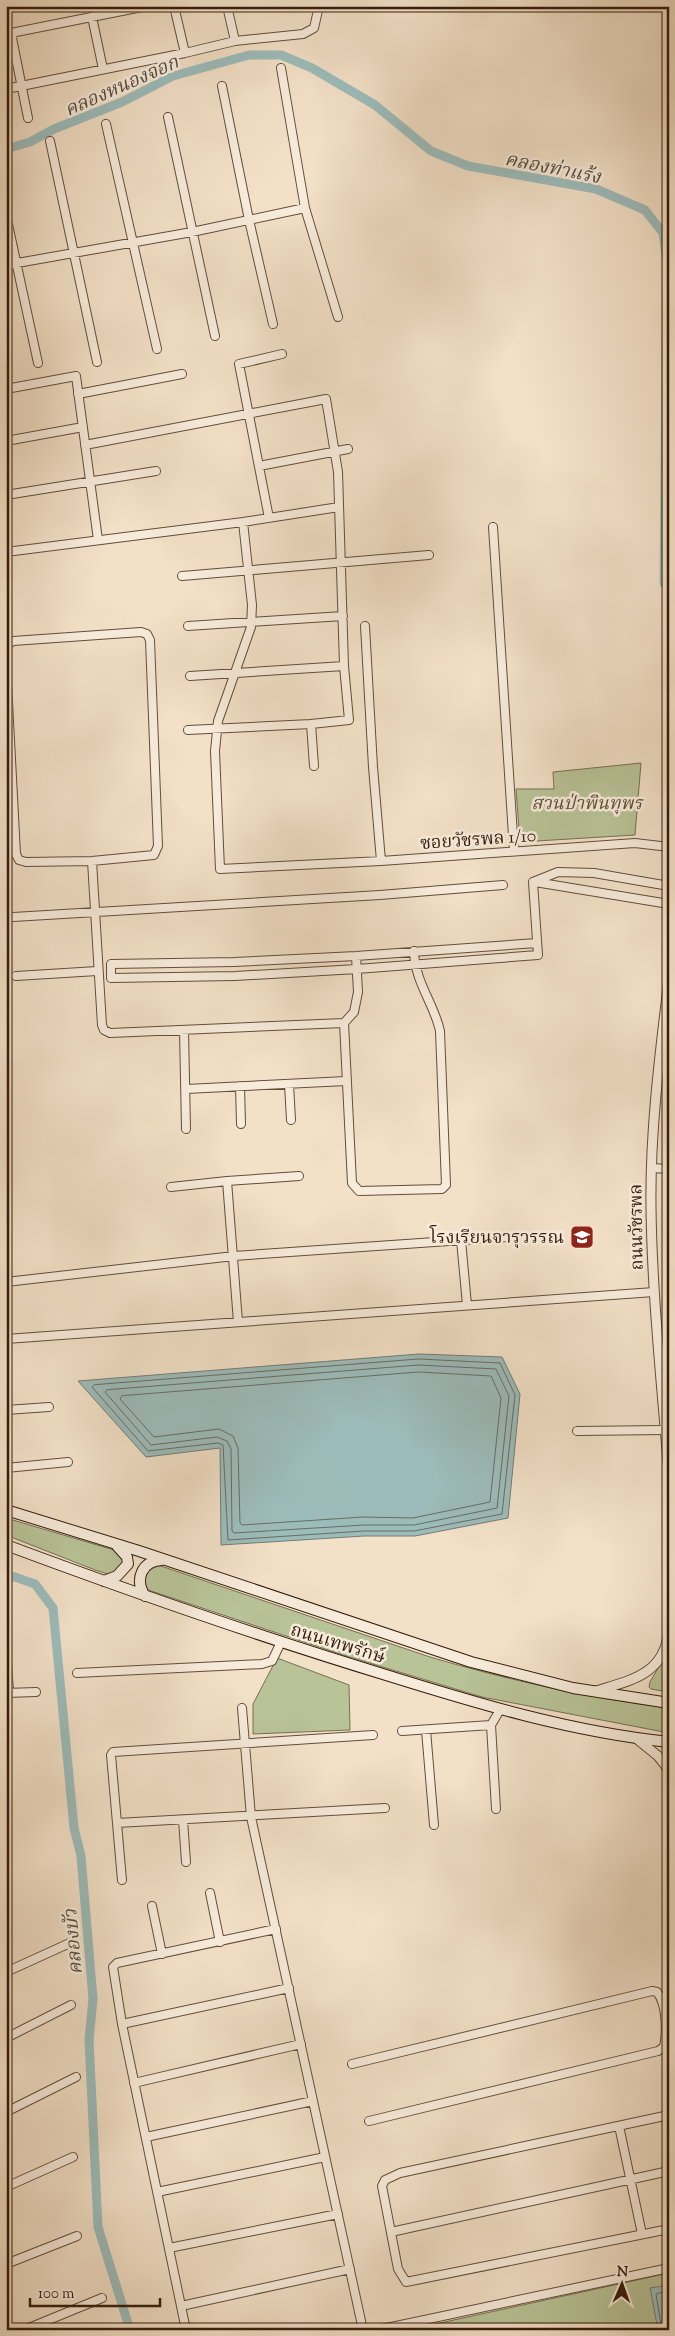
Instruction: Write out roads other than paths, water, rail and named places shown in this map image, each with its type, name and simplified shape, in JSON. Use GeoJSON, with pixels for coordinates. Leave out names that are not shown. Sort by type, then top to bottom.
{"type":"FeatureCollection","features":[{"type":"Feature","properties":{"kind":"main road","name":"ถนนเทพรักษ์"},"geometry":{"type":"LineString","coordinates":[[6,1510],[112,1543],[471,1662],[573,1688],[669,1703]]}},
{"type":"Feature","properties":{"kind":"main road"},"geometry":{"type":"LineString","coordinates":[[104,1581],[117,1576],[124,1571],[128,1564],[127,1557],[123,1551],[112,1543]]}},
{"type":"Feature","properties":{"kind":"main road","name":"ถนนเทพรักษ์"},"geometry":{"type":"LineString","coordinates":[[6,1545],[145,1596],[281,1642],[500,1710],[637,1739],[669,1742]]}},
{"type":"Feature","properties":{"kind":"main road"},"geometry":{"type":"LineString","coordinates":[[145,1596],[141,1590],[142,1570],[146,1564],[154,1560],[164,1560]]}},
{"type":"Feature","properties":{"kind":"street"},"geometry":{"type":"LineString","coordinates":[[28,118],[8,34],[147,6]]}},
{"type":"Feature","properties":{"kind":"street"},"geometry":{"type":"LineString","coordinates":[[174,6],[185,53]]}},
{"type":"Feature","properties":{"kind":"street"},"geometry":{"type":"LineString","coordinates":[[227,6],[235,40]]}},
{"type":"Feature","properties":{"kind":"street"},"geometry":{"type":"LineString","coordinates":[[6,89],[185,53],[235,40],[309,33],[314,28],[319,6]]}},
{"type":"Feature","properties":{"kind":"street"},"geometry":{"type":"LineString","coordinates":[[92,17],[104,69]]}},
{"type":"Feature","properties":{"kind":"street"},"geometry":{"type":"LineString","coordinates":[[281,68],[304,208],[338,317]]}},
{"type":"Feature","properties":{"kind":"street"},"geometry":{"type":"LineString","coordinates":[[222,86],[249,220],[273,324]]}},
{"type":"Feature","properties":{"kind":"street"},"geometry":{"type":"LineString","coordinates":[[168,117],[215,336]]}},
{"type":"Feature","properties":{"kind":"street"},"geometry":{"type":"LineString","coordinates":[[106,124],[157,349]]}},
{"type":"Feature","properties":{"kind":"street"},"geometry":{"type":"LineString","coordinates":[[50,141],[97,362]]}},
{"type":"Feature","properties":{"kind":"street"},"geometry":{"type":"LineString","coordinates":[[6,265],[192,232],[304,208]]}},
{"type":"Feature","properties":{"kind":"street"},"geometry":{"type":"LineString","coordinates":[[6,215],[38,363]]}},
{"type":"Feature","properties":{"kind":"street"},"geometry":{"type":"LineString","coordinates":[[269,518],[239,364],[282,354]]}},
{"type":"Feature","properties":{"kind":"street"},"geometry":{"type":"LineString","coordinates":[[78,394],[182,374]]}},
{"type":"Feature","properties":{"kind":"street"},"geometry":{"type":"LineString","coordinates":[[6,389],[76,376],[98,540]]}},
{"type":"Feature","properties":{"kind":"street"},"geometry":{"type":"LineString","coordinates":[[85,445],[326,399],[334,451],[339,507],[344,666],[349,720],[311,724],[188,730]]}},
{"type":"Feature","properties":{"kind":"street"},"geometry":{"type":"LineString","coordinates":[[6,441],[82,427]]}},
{"type":"Feature","properties":{"kind":"street"},"geometry":{"type":"LineString","coordinates":[[259,466],[348,448]]}},
{"type":"Feature","properties":{"kind":"street"},"geometry":{"type":"LineString","coordinates":[[6,496],[156,471]]}},
{"type":"Feature","properties":{"kind":"street"},"geometry":{"type":"LineString","coordinates":[[6,552],[243,522],[339,507]]}},
{"type":"Feature","properties":{"kind":"street"},"geometry":{"type":"LineString","coordinates":[[217,728],[251,621],[252,604],[243,522]]}},
{"type":"Feature","properties":{"kind":"street"},"geometry":{"type":"LineString","coordinates":[[492,527],[514,852]]}},
{"type":"Feature","properties":{"kind":"street"},"geometry":{"type":"LineString","coordinates":[[182,576],[429,555]]}},
{"type":"Feature","properties":{"kind":"street"},"geometry":{"type":"LineString","coordinates":[[188,626],[343,616]]}},
{"type":"Feature","properties":{"kind":"street"},"geometry":{"type":"LineString","coordinates":[[365,626],[372,767],[381,861]]}},
{"type":"Feature","properties":{"kind":"street"},"geometry":{"type":"LineString","coordinates":[[6,648],[7,644],[13,641],[141,632],[147,634],[150,640],[157,851],[154,855],[92,861],[19,860],[16,854],[6,664]]}},
{"type":"Feature","properties":{"kind":"street"},"geometry":{"type":"LineString","coordinates":[[190,676],[233,675],[344,666]]}},
{"type":"Feature","properties":{"kind":"street"},"geometry":{"type":"LineString","coordinates":[[311,724],[314,766]]}},
{"type":"Feature","properties":{"kind":"street","name":"ซอยวัชรพล 1/10"},"geometry":{"type":"LineString","coordinates":[[217,728],[215,751],[220,869],[381,861],[635,843],[669,847]]}},
{"type":"Feature","properties":{"kind":"street"},"geometry":{"type":"LineString","coordinates":[[92,861],[97,971],[104,1030],[110,1033],[344,1023]]}},
{"type":"Feature","properties":{"kind":"street"},"geometry":{"type":"LineString","coordinates":[[533,882],[558,872],[594,873],[669,886]]}},
{"type":"Feature","properties":{"kind":"street"},"geometry":{"type":"LineString","coordinates":[[533,882],[669,904]]}},
{"type":"Feature","properties":{"kind":"street"},"geometry":{"type":"LineString","coordinates":[[533,882],[538,955],[235,976],[111,978],[111,964],[234,962],[356,956],[537,943]]}},
{"type":"Feature","properties":{"kind":"street"},"geometry":{"type":"LineString","coordinates":[[13,917],[380,895],[503,884]]}},
{"type":"Feature","properties":{"kind":"street"},"geometry":{"type":"LineString","coordinates":[[356,956],[358,992],[354,1012],[344,1023],[352,1183],[354,1188],[359,1191],[445,1188],[440,1031],[414,964],[414,951]]}},
{"type":"Feature","properties":{"kind":"street"},"geometry":{"type":"LineString","coordinates":[[234,962],[235,976]]}},
{"type":"Feature","properties":{"kind":"street"},"geometry":{"type":"LineString","coordinates":[[16,976],[97,971]]}},
{"type":"Feature","properties":{"kind":"street","name":"ถนนวัชรพล"},"geometry":{"type":"LineString","coordinates":[[669,979],[665,1049],[652,1168],[650,1206],[654,1292],[664,1353],[665,1430],[669,1474]]}},
{"type":"Feature","properties":{"kind":"street"},"geometry":{"type":"LineString","coordinates":[[184,1030],[186,1129]]}},
{"type":"Feature","properties":{"kind":"street"},"geometry":{"type":"LineString","coordinates":[[186,1089],[346,1081]]}},
{"type":"Feature","properties":{"kind":"street"},"geometry":{"type":"LineString","coordinates":[[289,1084],[291,1120]]}},
{"type":"Feature","properties":{"kind":"street"},"geometry":{"type":"LineString","coordinates":[[240,1086],[241,1124]]}},
{"type":"Feature","properties":{"kind":"street"},"geometry":{"type":"LineString","coordinates":[[652,1168],[669,1169]]}},
{"type":"Feature","properties":{"kind":"street"},"geometry":{"type":"LineString","coordinates":[[171,1187],[299,1176]]}},
{"type":"Feature","properties":{"kind":"street"},"geometry":{"type":"LineString","coordinates":[[227,1181],[238,1322]]}},
{"type":"Feature","properties":{"kind":"street"},"geometry":{"type":"LineString","coordinates":[[6,1282],[234,1256],[507,1237]]}},
{"type":"Feature","properties":{"kind":"street"},"geometry":{"type":"LineString","coordinates":[[461,1240],[467,1305]]}},
{"type":"Feature","properties":{"kind":"street"},"geometry":{"type":"LineString","coordinates":[[6,1339],[654,1292]]}},
{"type":"Feature","properties":{"kind":"street"},"geometry":{"type":"LineString","coordinates":[[6,1410],[49,1407]]}},
{"type":"Feature","properties":{"kind":"street"},"geometry":{"type":"LineString","coordinates":[[577,1431],[665,1430]]}},
{"type":"Feature","properties":{"kind":"street"},"geometry":{"type":"LineString","coordinates":[[6,1468],[68,1462]]}},
{"type":"Feature","properties":{"kind":"street"},"geometry":{"type":"LineString","coordinates":[[596,1691],[636,1679],[651,1669],[662,1657],[669,1631]]}},
{"type":"Feature","properties":{"kind":"street"},"geometry":{"type":"LineString","coordinates":[[77,1673],[262,1664],[272,1661],[281,1642]]}},
{"type":"Feature","properties":{"kind":"street"},"geometry":{"type":"LineString","coordinates":[[6,1646],[8,1693],[36,1692]]}},
{"type":"Feature","properties":{"kind":"street"},"geometry":{"type":"LineString","coordinates":[[242,1708],[251,1817],[363,2330]]}},
{"type":"Feature","properties":{"kind":"street"},"geometry":{"type":"LineString","coordinates":[[496,1809],[490,1725],[500,1710]]}},
{"type":"Feature","properties":{"kind":"street"},"geometry":{"type":"LineString","coordinates":[[402,1731],[490,1725]]}},
{"type":"Feature","properties":{"kind":"street"},"geometry":{"type":"LineString","coordinates":[[426,1730],[434,1825]]}},
{"type":"Feature","properties":{"kind":"street"},"geometry":{"type":"LineString","coordinates":[[122,1880],[111,1755],[113,1752],[373,1735]]}},
{"type":"Feature","properties":{"kind":"street"},"geometry":{"type":"LineString","coordinates":[[637,1739],[658,1756],[669,1770]]}},
{"type":"Feature","properties":{"kind":"street"},"geometry":{"type":"LineString","coordinates":[[117,1823],[385,1808]]}},
{"type":"Feature","properties":{"kind":"street"},"geometry":{"type":"LineString","coordinates":[[183,1820],[186,1862]]}},
{"type":"Feature","properties":{"kind":"street"},"geometry":{"type":"LineString","coordinates":[[210,1893],[220,1942]]}},
{"type":"Feature","properties":{"kind":"street"},"geometry":{"type":"LineString","coordinates":[[152,1906],[162,1954]]}},
{"type":"Feature","properties":{"kind":"street"},"geometry":{"type":"LineString","coordinates":[[186,2330],[122,2024],[113,1967],[117,1963],[276,1929]]}},
{"type":"Feature","properties":{"kind":"street"},"geometry":{"type":"LineString","coordinates":[[6,1972],[72,1942]]}},
{"type":"Feature","properties":{"kind":"street"},"geometry":{"type":"LineString","coordinates":[[122,2024],[288,1988]]}},
{"type":"Feature","properties":{"kind":"street"},"geometry":{"type":"LineString","coordinates":[[352,2064],[652,1991],[657,1992],[662,2000],[667,2023],[667,2037],[664,2047],[658,2051],[369,2121]]}},
{"type":"Feature","properties":{"kind":"street"},"geometry":{"type":"LineString","coordinates":[[6,2038],[71,2005]]}},
{"type":"Feature","properties":{"kind":"street"},"geometry":{"type":"LineString","coordinates":[[134,2083],[301,2044]]}},
{"type":"Feature","properties":{"kind":"street"},"geometry":{"type":"LineString","coordinates":[[6,2112],[76,2077]]}},
{"type":"Feature","properties":{"kind":"street"},"geometry":{"type":"LineString","coordinates":[[146,2137],[313,2101]]}},
{"type":"Feature","properties":{"kind":"street"},"geometry":{"type":"LineString","coordinates":[[669,2116],[391,2175],[382,2186],[398,2269],[406,2282],[669,2229]]}},
{"type":"Feature","properties":{"kind":"street"},"geometry":{"type":"LineString","coordinates":[[619,2126],[642,2234]]}},
{"type":"Feature","properties":{"kind":"street"},"geometry":{"type":"LineString","coordinates":[[6,2187],[73,2157]]}},
{"type":"Feature","properties":{"kind":"street"},"geometry":{"type":"LineString","coordinates":[[157,2192],[325,2157]]}},
{"type":"Feature","properties":{"kind":"street"},"geometry":{"type":"LineString","coordinates":[[391,2232],[630,2178],[669,2171]]}},
{"type":"Feature","properties":{"kind":"street"},"geometry":{"type":"LineString","coordinates":[[169,2248],[338,2214]]}},
{"type":"Feature","properties":{"kind":"street"},"geometry":{"type":"LineString","coordinates":[[6,2264],[77,2236]]}},
{"type":"Feature","properties":{"kind":"street"},"geometry":{"type":"LineString","coordinates":[[181,2306],[350,2268]]}},
{"type":"Feature","properties":{"kind":"street"},"geometry":{"type":"LineString","coordinates":[[377,2330],[669,2268]]}},
{"type":"Feature","properties":{"kind":"street"},"geometry":{"type":"LineString","coordinates":[[24,2330],[102,2298]]}},
{"type":"Feature","properties":{"kind":"water"},"geometry":{"type":"Polygon","coordinates":[[[419,1354],[502,1357],[520,1394],[508,1518],[415,1536],[364,1536],[221,1545],[220,1448],[146,1457],[78,1381],[419,1354]]]}},
{"type":"Feature","properties":{"kind":"water"},"geometry":{"type":"Polygon","coordinates":[[[669,2285],[669,2330],[658,2330],[650,2288],[669,2285]]]}},
{"type":"Feature","properties":{"kind":"waterway","name":"คลองท่าแร้ง"},"geometry":{"type":"LineString","coordinates":[[6,149],[30,142],[54,129],[122,102],[173,76],[249,55],[281,55],[312,68],[375,105],[431,151],[468,166],[596,189],[645,210],[663,233],[667,262],[664,583],[669,585]]}},
{"type":"Feature","properties":{"kind":"waterway","name":"คลองบัว"},"geometry":{"type":"LineString","coordinates":[[6,1574],[35,1584],[53,1608],[74,1828],[81,1856],[93,1999],[89,2040],[98,2227],[130,2330]]}},
{"type":"Feature","properties":{"kind":"place","name":"โรงเรียนจารุวรรณ"},"geometry":{"type":"Point","coordinates":[582,1237]}},
{"type":"Feature","properties":{"kind":"water label","name":"คลองหนองจอก"},"geometry":{"type":"Point","coordinates":[121,85]}},
{"type":"Feature","properties":{"kind":"park label","name":"สวนป่าพินทุพร"},"geometry":{"type":"Point","coordinates":[587,803]}}]}
